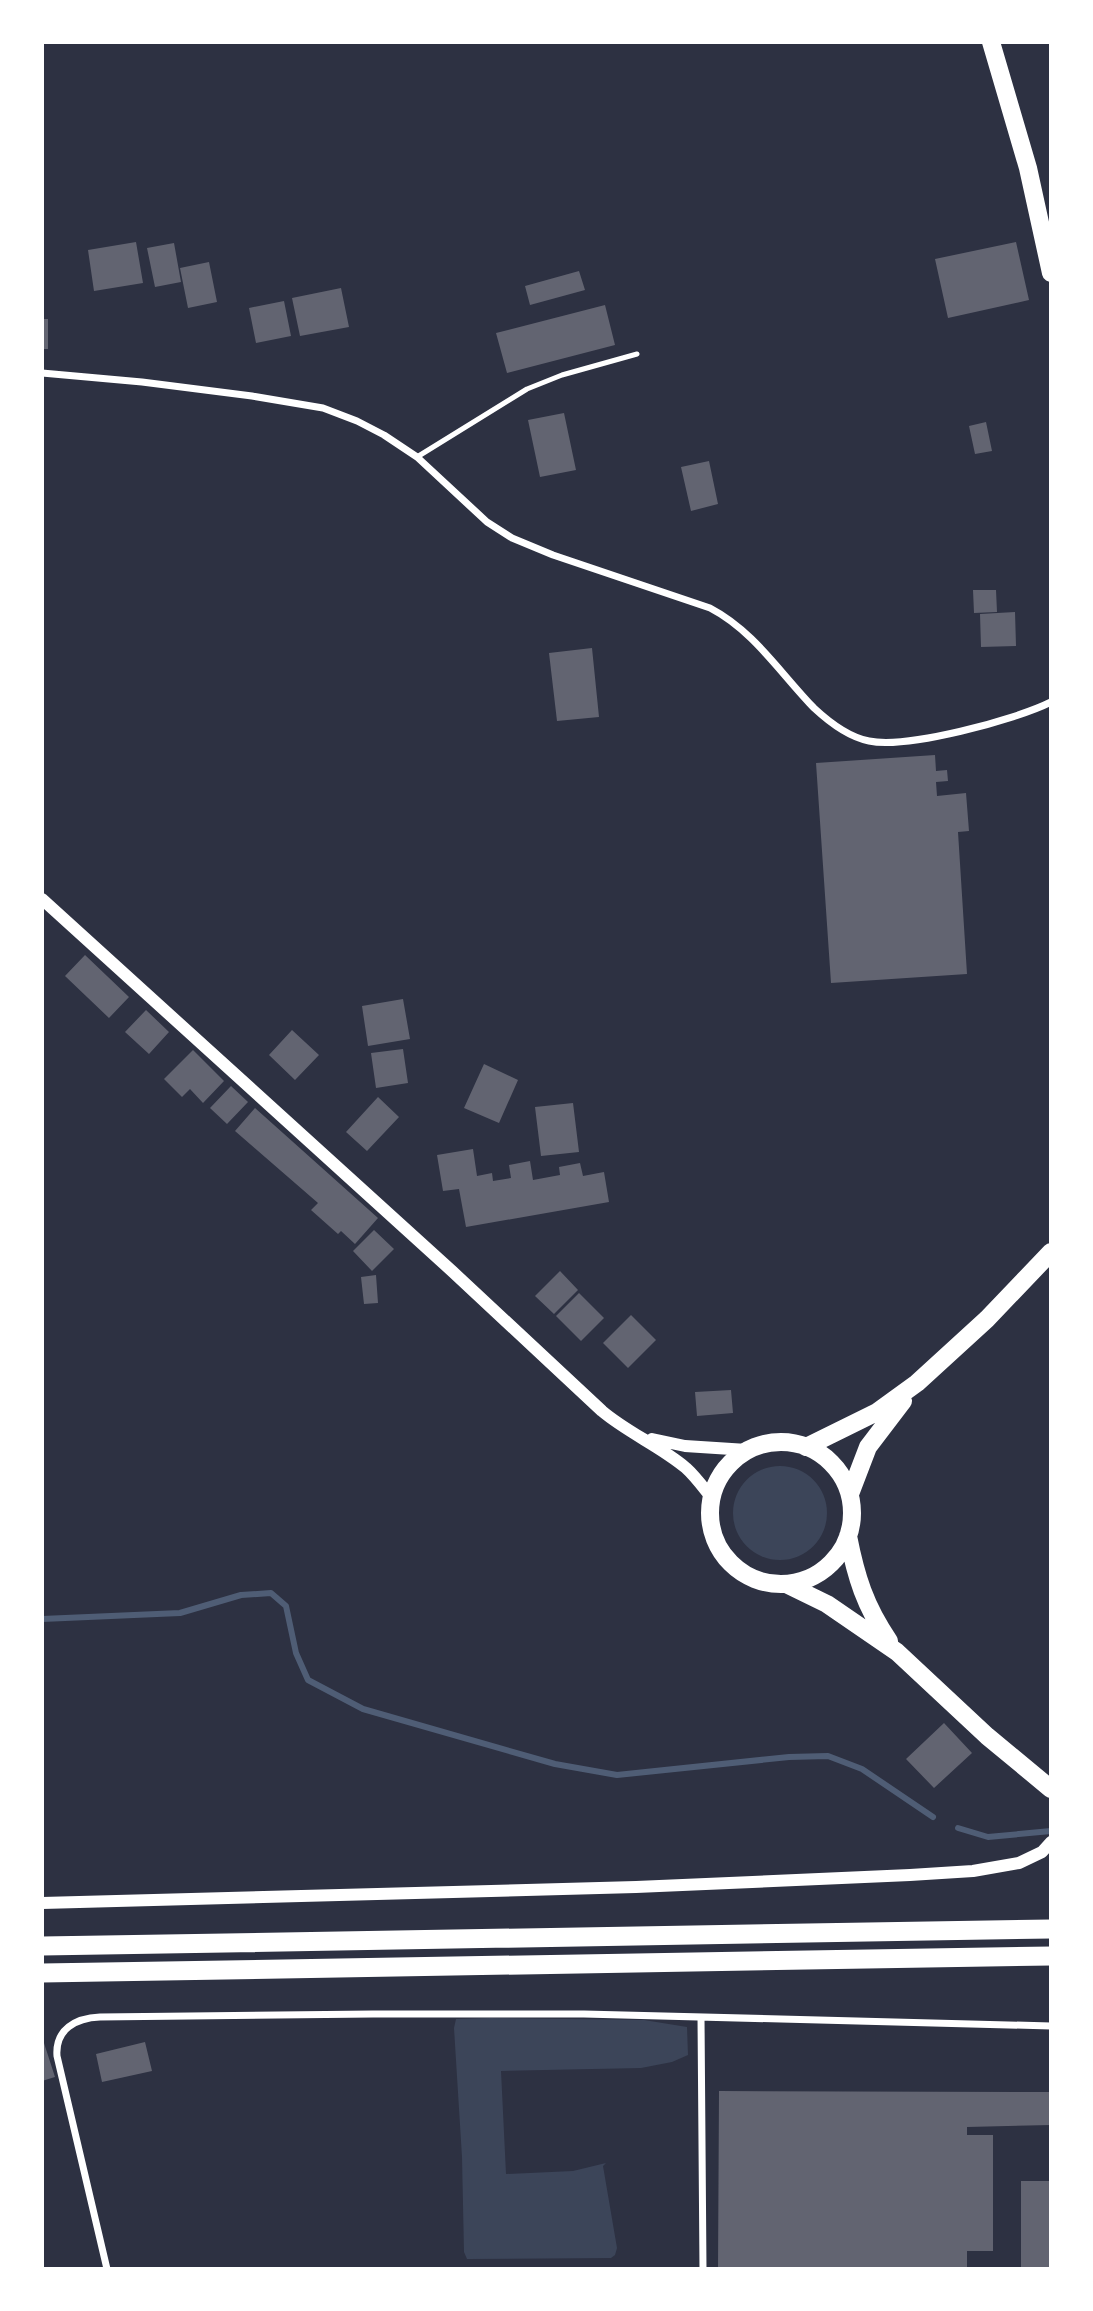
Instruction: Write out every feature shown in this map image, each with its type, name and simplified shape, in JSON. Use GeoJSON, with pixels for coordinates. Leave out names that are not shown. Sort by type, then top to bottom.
{"type":"FeatureCollection","features":[{"type":"Feature","properties":{"kind":"highway"},"geometry":{"type":"LineString","coordinates":[[42,1946],[1051,1929]]}},
{"type":"Feature","properties":{"kind":"highway"},"geometry":{"type":"LineString","coordinates":[[42,1973],[1051,1956]]}},
{"type":"Feature","properties":{"kind":"main road"},"geometry":{"type":"LineString","coordinates":[[991,42],[1028,168],[1051,273]]}},
{"type":"Feature","properties":{"kind":"main road"},"geometry":{"type":"LineString","coordinates":[[806,1447],[877,1412],[917,1383],[988,1319],[1051,1252]]}},
{"type":"Feature","properties":{"kind":"main road"},"geometry":{"type":"LineString","coordinates":[[849,1494],[863,1456],[875,1435],[917,1383]]}},
{"type":"Feature","properties":{"kind":"main road"},"geometry":{"type":"LineString","coordinates":[[770,1443],[794,1443],[806,1447],[829,1460],[838,1470],[849,1494],[852,1519],[848,1536],[837,1557],[820,1573],[809,1578],[786,1584],[751,1578],[731,1565],[716,1545],[709,1521],[711,1497],[724,1470],[738,1455],[747,1450],[770,1443]]}},
{"type":"Feature","properties":{"kind":"main road"},"geometry":{"type":"LineString","coordinates":[[848,1536],[862,1593],[875,1620],[897,1653]]}},
{"type":"Feature","properties":{"kind":"main road"},"geometry":{"type":"LineString","coordinates":[[786,1584],[827,1604],[897,1653],[987,1737],[1051,1789]]}},
{"type":"Feature","properties":{"kind":"street"},"geometry":{"type":"LineString","coordinates":[[42,373],[197,389],[323,408],[357,421],[417,457],[487,523],[512,538],[553,555],[710,608],[729,618],[748,634],[815,708],[833,724],[865,740],[883,743],[907,741],[976,727],[1040,708],[1051,702]]}},
{"type":"Feature","properties":{"kind":"street"},"geometry":{"type":"LineString","coordinates":[[1040,708],[1051,708]]}},
{"type":"Feature","properties":{"kind":"street"},"geometry":{"type":"LineString","coordinates":[[42,899],[602,1411],[688,1469],[711,1497]]}},
{"type":"Feature","properties":{"kind":"street"},"geometry":{"type":"LineString","coordinates":[[638,1436],[685,1446],[747,1450]]}},
{"type":"Feature","properties":{"kind":"street"},"geometry":{"type":"LineString","coordinates":[[42,1903],[636,1887],[923,1874],[974,1871],[1019,1863],[1042,1852],[1050,1844]]}},
{"type":"Feature","properties":{"kind":"street"},"geometry":{"type":"LineString","coordinates":[[107,2269],[57,2056],[59,2038],[68,2025],[75,2022],[100,2017],[584,2014],[1051,2026]]}},
{"type":"Feature","properties":{"kind":"street"},"geometry":{"type":"LineString","coordinates":[[701,2017],[703,2269]]}},
{"type":"Feature","properties":{"kind":"lane"},"geometry":{"type":"LineString","coordinates":[[417,457],[527,389],[637,354]]}},
{"type":"Feature","properties":{"kind":"shaded area"},"geometry":{"type":"Polygon","coordinates":[[[780,1466],[798,1469],[813,1480],[824,1495],[827,1513],[824,1531],[813,1546],[798,1557],[780,1560],[762,1557],[747,1546],[736,1531],[733,1513],[736,1495],[747,1480],[762,1469],[780,1466]]]}},
{"type":"Feature","properties":{"kind":"shaded area"},"geometry":{"type":"Polygon","coordinates":[[[456,2019],[644,2020],[687,2027],[688,2055],[672,2062],[641,2068],[501,2071],[506,2174],[573,2171],[606,2163],[603,2166],[617,2248],[611,2258],[467,2259],[464,2252],[462,2157],[454,2028],[456,2019]]]}},
{"type":"Feature","properties":{"kind":"building"},"geometry":{"type":"Polygon","coordinates":[[[136,242],[143,283],[94,291],[88,250],[136,242]]]}},
{"type":"Feature","properties":{"kind":"building"},"geometry":{"type":"Polygon","coordinates":[[[1016,242],[1029,300],[948,318],[935,259],[1016,242]]]}},
{"type":"Feature","properties":{"kind":"building"},"geometry":{"type":"Polygon","coordinates":[[[174,243],[181,282],[155,287],[147,248],[174,243]]]}},
{"type":"Feature","properties":{"kind":"building"},"geometry":{"type":"Polygon","coordinates":[[[209,262],[217,302],[188,308],[180,268],[209,262]]]}},
{"type":"Feature","properties":{"kind":"building"},"geometry":{"type":"Polygon","coordinates":[[[579,271],[585,290],[530,305],[525,286],[579,271]]]}},
{"type":"Feature","properties":{"kind":"building"},"geometry":{"type":"Polygon","coordinates":[[[341,288],[349,327],[300,336],[292,298],[341,288]]]}},
{"type":"Feature","properties":{"kind":"building"},"geometry":{"type":"Polygon","coordinates":[[[284,301],[291,336],[256,343],[249,308],[284,301]]]}},
{"type":"Feature","properties":{"kind":"building"},"geometry":{"type":"Polygon","coordinates":[[[605,305],[615,345],[507,373],[496,333],[605,305]]]}},
{"type":"Feature","properties":{"kind":"building"},"geometry":{"type":"Polygon","coordinates":[[[42,319],[48,319],[48,349],[42,349],[42,319]]]}},
{"type":"Feature","properties":{"kind":"building"},"geometry":{"type":"Polygon","coordinates":[[[564,413],[576,470],[540,477],[528,420],[564,413]]]}},
{"type":"Feature","properties":{"kind":"building"},"geometry":{"type":"Polygon","coordinates":[[[986,422],[992,451],[975,454],[969,426],[986,422]]]}},
{"type":"Feature","properties":{"kind":"building"},"geometry":{"type":"Polygon","coordinates":[[[709,461],[718,504],[691,511],[681,467],[709,461]]]}},
{"type":"Feature","properties":{"kind":"building"},"geometry":{"type":"Polygon","coordinates":[[[973,590],[996,590],[997,612],[974,613],[973,590]]]}},
{"type":"Feature","properties":{"kind":"building"},"geometry":{"type":"Polygon","coordinates":[[[1015,612],[1016,646],[981,647],[980,614],[1015,612]]]}},
{"type":"Feature","properties":{"kind":"building"},"geometry":{"type":"Polygon","coordinates":[[[592,648],[599,717],[557,721],[549,653],[592,648]]]}},
{"type":"Feature","properties":{"kind":"building"},"geometry":{"type":"Polygon","coordinates":[[[935,755],[936,771],[947,770],[948,781],[936,782],[937,796],[966,793],[969,831],[958,832],[967,974],[831,983],[816,763],[935,755]]]}},
{"type":"Feature","properties":{"kind":"building"},"geometry":{"type":"Polygon","coordinates":[[[85,955],[129,997],[109,1018],[65,976],[85,955]]]}},
{"type":"Feature","properties":{"kind":"building"},"geometry":{"type":"Polygon","coordinates":[[[403,999],[410,1039],[368,1046],[362,1006],[403,999]]]}},
{"type":"Feature","properties":{"kind":"building"},"geometry":{"type":"Polygon","coordinates":[[[146,1010],[169,1032],[149,1054],[125,1032],[146,1010]]]}},
{"type":"Feature","properties":{"kind":"building"},"geometry":{"type":"Polygon","coordinates":[[[292,1030],[319,1055],[295,1080],[269,1055],[292,1030]]]}},
{"type":"Feature","properties":{"kind":"building"},"geometry":{"type":"Polygon","coordinates":[[[403,1049],[408,1083],[376,1088],[371,1053],[403,1049]]]}},
{"type":"Feature","properties":{"kind":"building"},"geometry":{"type":"Polygon","coordinates":[[[193,1050],[224,1081],[203,1103],[190,1089],[182,1097],[164,1079],[193,1050]]]}},
{"type":"Feature","properties":{"kind":"building"},"geometry":{"type":"Polygon","coordinates":[[[484,1064],[518,1080],[499,1123],[464,1108],[484,1064]]]}},
{"type":"Feature","properties":{"kind":"building"},"geometry":{"type":"Polygon","coordinates":[[[231,1086],[248,1102],[227,1124],[210,1108],[231,1086]]]}},
{"type":"Feature","properties":{"kind":"building"},"geometry":{"type":"Polygon","coordinates":[[[378,1097],[399,1117],[367,1151],[346,1132],[378,1097]]]}},
{"type":"Feature","properties":{"kind":"building"},"geometry":{"type":"Polygon","coordinates":[[[573,1103],[579,1152],[541,1156],[535,1107],[573,1103]]]}},
{"type":"Feature","properties":{"kind":"building"},"geometry":{"type":"Polygon","coordinates":[[[255,1108],[378,1218],[355,1244],[341,1231],[338,1234],[311,1210],[318,1203],[235,1131],[255,1108]]]}},
{"type":"Feature","properties":{"kind":"building"},"geometry":{"type":"Polygon","coordinates":[[[473,1149],[477,1176],[492,1173],[493,1181],[511,1178],[509,1165],[530,1161],[533,1180],[560,1175],[559,1167],[580,1163],[583,1176],[604,1172],[609,1202],[466,1227],[459,1189],[443,1191],[437,1155],[473,1149]]]}},
{"type":"Feature","properties":{"kind":"building"},"geometry":{"type":"Polygon","coordinates":[[[374,1230],[394,1249],[372,1271],[353,1251],[374,1230]]]}},
{"type":"Feature","properties":{"kind":"building"},"geometry":{"type":"Polygon","coordinates":[[[560,1271],[578,1290],[554,1314],[535,1296],[560,1271]]]}},
{"type":"Feature","properties":{"kind":"building"},"geometry":{"type":"Polygon","coordinates":[[[376,1275],[378,1303],[364,1304],[361,1277],[376,1275]]]}},
{"type":"Feature","properties":{"kind":"building"},"geometry":{"type":"Polygon","coordinates":[[[579,1293],[604,1318],[581,1341],[556,1316],[579,1293]]]}},
{"type":"Feature","properties":{"kind":"building"},"geometry":{"type":"Polygon","coordinates":[[[631,1315],[656,1340],[628,1368],[603,1343],[631,1315]]]}},
{"type":"Feature","properties":{"kind":"building"},"geometry":{"type":"Polygon","coordinates":[[[731,1390],[733,1413],[697,1416],[695,1392],[731,1390]]]}},
{"type":"Feature","properties":{"kind":"building"},"geometry":{"type":"Polygon","coordinates":[[[944,1723],[972,1753],[934,1788],[906,1759],[944,1723]]]}},
{"type":"Feature","properties":{"kind":"building"},"geometry":{"type":"Polygon","coordinates":[[[145,2042],[152,2071],[102,2082],[96,2054],[145,2042]]]}},
{"type":"Feature","properties":{"kind":"building"},"geometry":{"type":"Polygon","coordinates":[[[44,2043],[55,2077],[42,2081],[42,2044],[44,2043]]]}},
{"type":"Feature","properties":{"kind":"building"},"geometry":{"type":"Polygon","coordinates":[[[719,2091],[1051,2092],[1051,2125],[967,2127],[967,2135],[993,2135],[993,2251],[967,2251],[967,2269],[718,2269],[719,2091]]]}},
{"type":"Feature","properties":{"kind":"building"},"geometry":{"type":"Polygon","coordinates":[[[1021,2181],[1051,2181],[1051,2269],[1021,2269],[1021,2181]]]}},
{"type":"Feature","properties":{"kind":"waterway"},"geometry":{"type":"LineString","coordinates":[[42,1619],[180,1613],[241,1595],[271,1593],[286,1606],[296,1653],[308,1680],[363,1709],[555,1764],[617,1775],[789,1757],[828,1756],[862,1769],[933,1817]]}},
{"type":"Feature","properties":{"kind":"waterway"},"geometry":{"type":"LineString","coordinates":[[958,1828],[988,1837],[1051,1831]]}}]}
